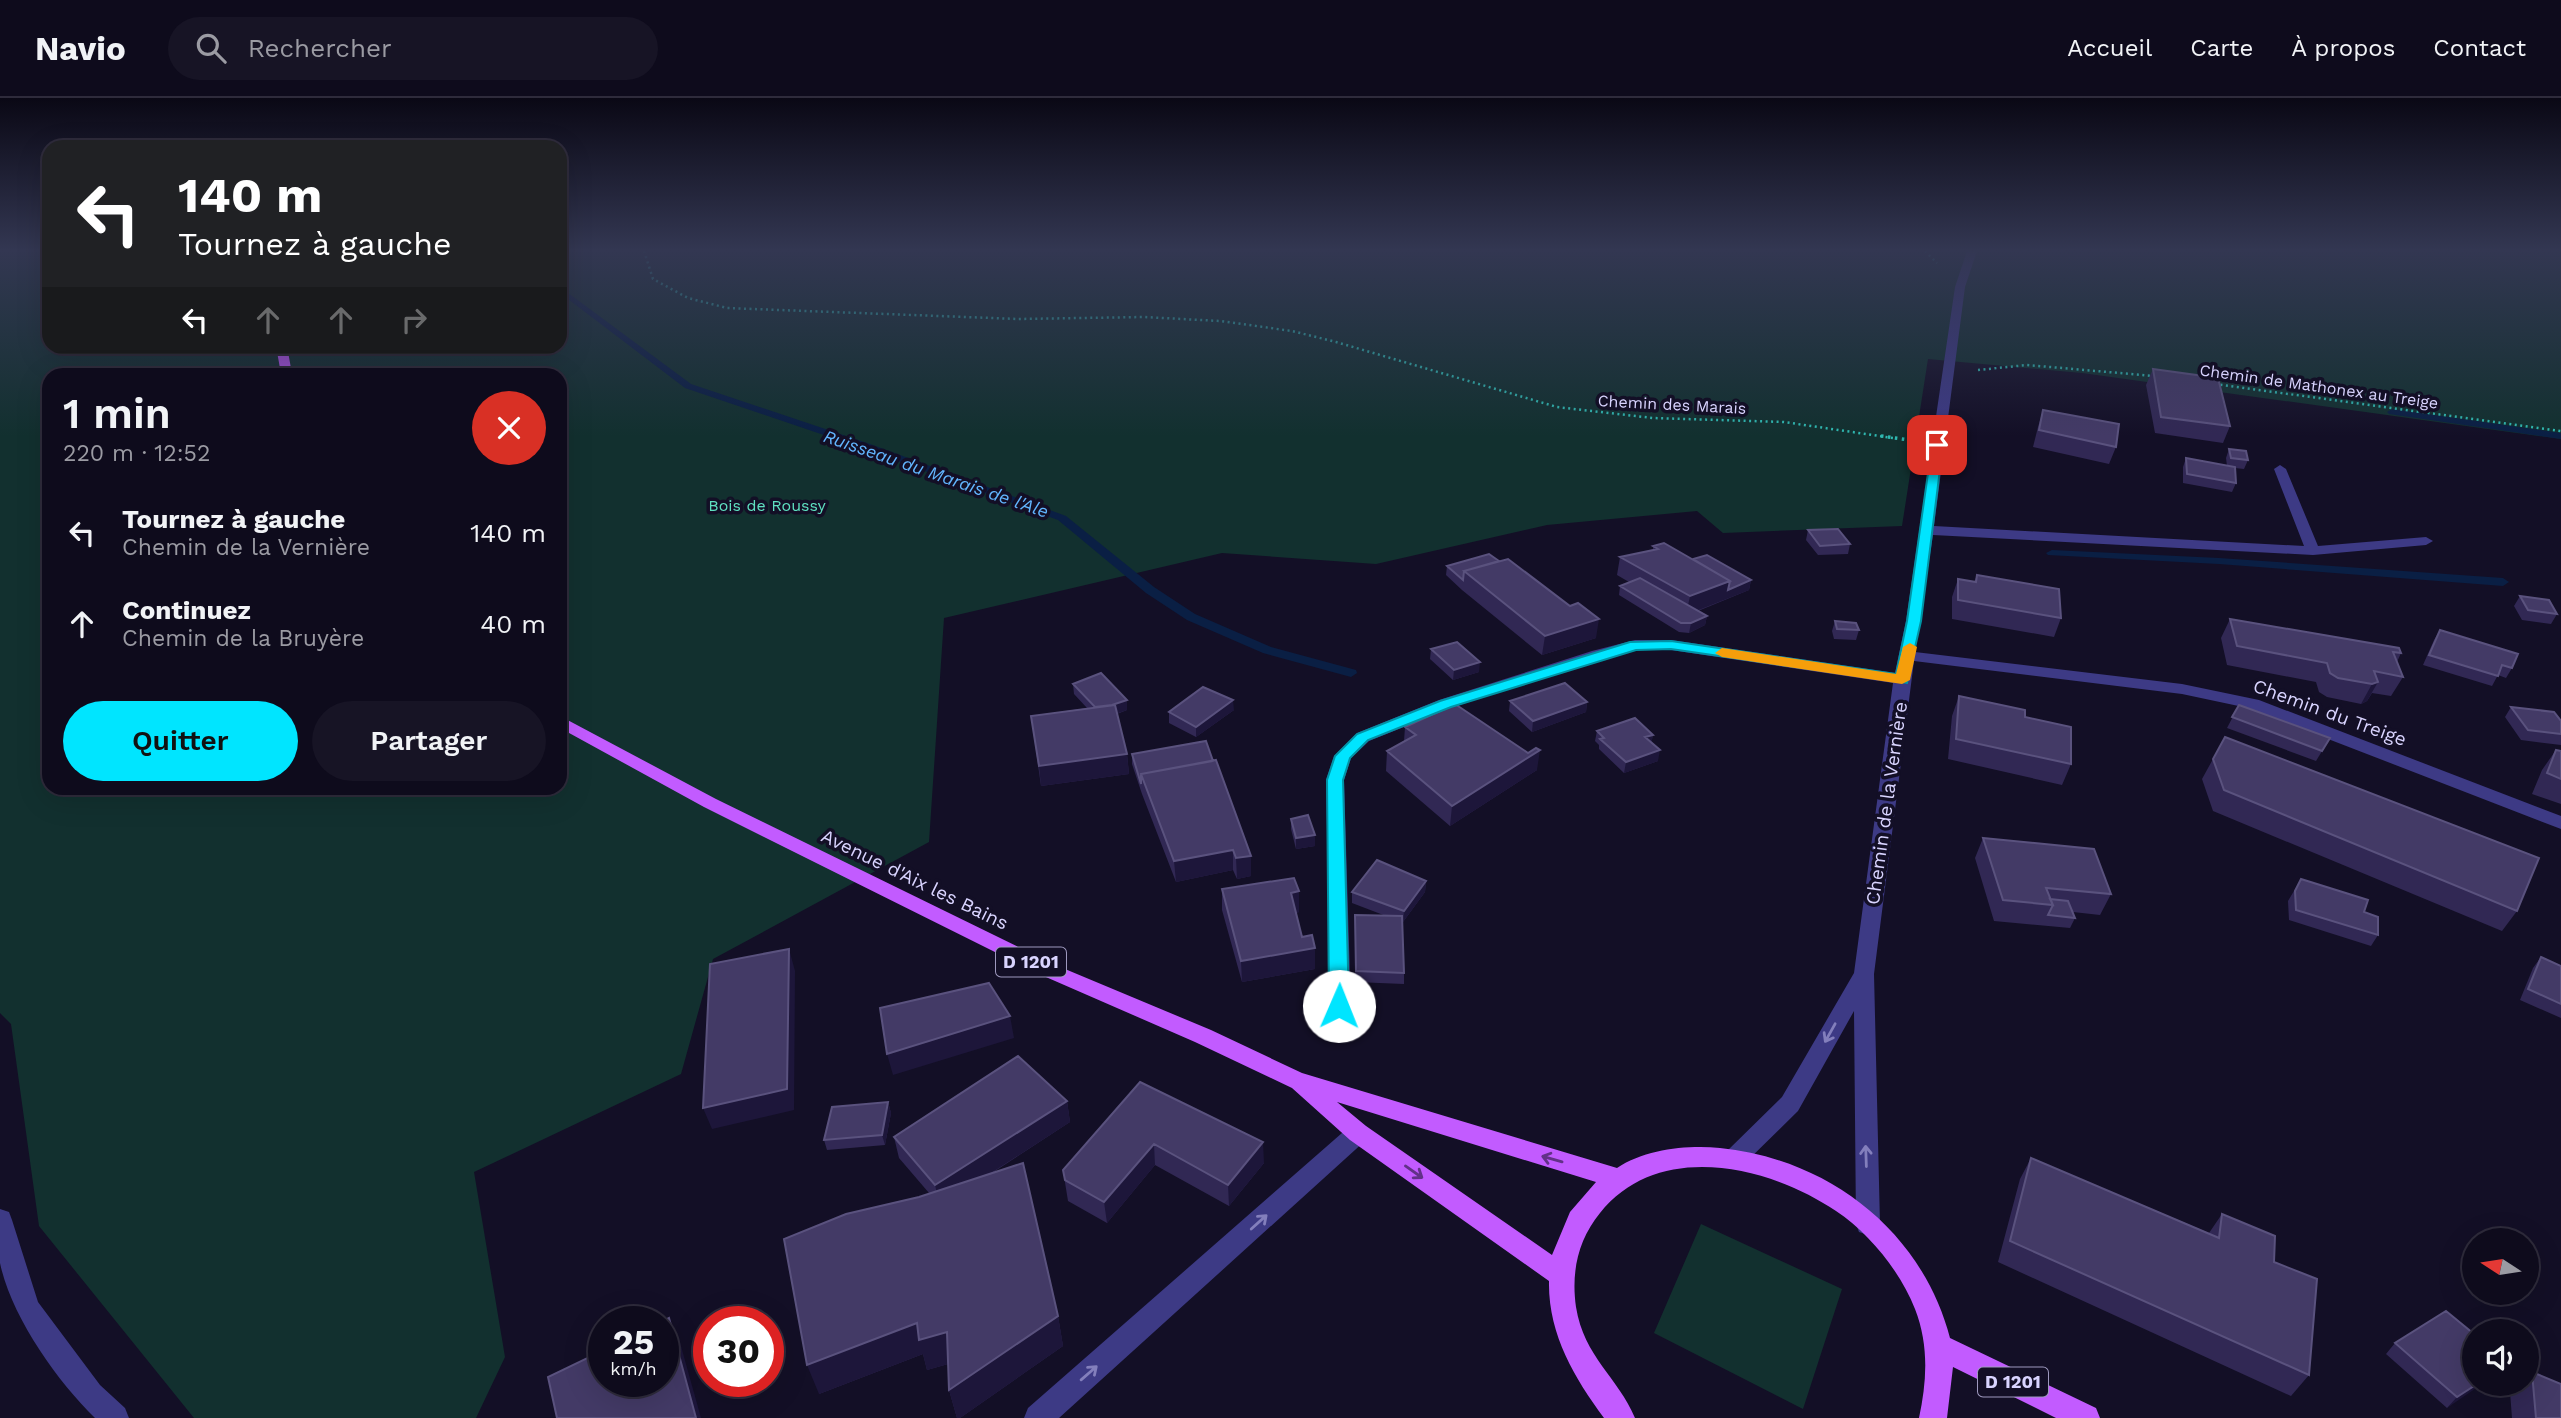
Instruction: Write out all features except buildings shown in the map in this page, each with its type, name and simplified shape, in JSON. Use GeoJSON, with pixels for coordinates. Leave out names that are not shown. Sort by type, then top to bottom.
{"type":"FeatureCollection","features":[{"type":"Feature","properties":{"kind":"main road","name":"Avenue d'Aix les Bains"},"geometry":{"type":"LineString","coordinates":[[567,725],[710,803],[1046,969],[1203,1036],[1295,1080]]}},
{"type":"Feature","properties":{"kind":"main road","name":"D 1201"},"geometry":{"type":"LineString","coordinates":[[1295,1080],[1358,1133],[1561,1275]]}},
{"type":"Feature","properties":{"kind":"main road","name":"D 1201"},"geometry":{"type":"LineString","coordinates":[[1295,1080],[1617,1178]]}},
{"type":"Feature","properties":{"kind":"main road"},"geometry":{"type":"LineString","coordinates":[[1621,1418],[1586,1371],[1566,1322],[1561,1275],[1569,1236],[1589,1203],[1617,1178],[1655,1161],[1699,1155],[1734,1158],[1793,1174],[1844,1203],[1889,1244],[1922,1292],[1940,1346],[1941,1387],[1933,1418]]}},
{"type":"Feature","properties":{"kind":"main road","name":"D 1201"},"geometry":{"type":"LineString","coordinates":[[1940,1346],[2087,1418]]}},
{"type":"Feature","properties":{"kind":"street","name":"Chemin de la Vernière"},"geometry":{"type":"LineString","coordinates":[[1868,1224],[1864,974],[1902,680],[1909,656],[1957,313]]}},
{"type":"Feature","properties":{"kind":"street"},"geometry":{"type":"LineString","coordinates":[[2280,469],[2312,551]]}},
{"type":"Feature","properties":{"kind":"street"},"geometry":{"type":"LineString","coordinates":[[1926,530],[2312,551],[2426,541]]}},
{"type":"Feature","properties":{"kind":"street"},"geometry":{"type":"LineString","coordinates":[[1338,1034],[1340,978],[1335,780],[1343,756],[1363,737],[1445,704],[1635,645],[1671,645],[1902,680]]}},
{"type":"Feature","properties":{"kind":"street","name":"Chemin du Treige"},"geometry":{"type":"LineString","coordinates":[[1909,656],[2182,689],[2253,704],[2561,823]]}},
{"type":"Feature","properties":{"kind":"street","name":"Chemin de la Vernière"},"geometry":{"type":"LineString","coordinates":[[1734,1158],[1790,1104],[1864,974]]}},
{"type":"Feature","properties":{"kind":"street"},"geometry":{"type":"LineString","coordinates":[[1038,1418],[1358,1133]]}},
{"type":"Feature","properties":{"kind":"street"},"geometry":{"type":"LineString","coordinates":[[0,1220],[27,1308],[90,1394],[115,1418]]}},
{"type":"Feature","properties":{"kind":"path","name":"Chemin des Marais"},"geometry":{"type":"LineString","coordinates":[[778,313],[991,319],[1144,317],[1220,321],[1292,331],[1336,342],[1557,407],[1653,418],[1784,422],[1937,445]]}},
{"type":"Feature","properties":{"kind":"path"},"geometry":{"type":"LineString","coordinates":[[1949,370],[2027,365],[2112,370],[2165,377]]}},
{"type":"Feature","properties":{"kind":"path","name":"Chemin de Mathonex au Treige"},"geometry":{"type":"LineString","coordinates":[[2206,383],[2561,431]]}},
{"type":"Feature","properties":{"kind":"green space","name":"Bois de Roussy"},"geometry":{"type":"Polygon","coordinates":[[[0,313],[42,313],[42,354],[567,354],[567,313],[2561,313],[2561,439],[2082,373],[1928,359],[1902,526],[1723,533],[1697,511],[1547,525],[1376,564],[1222,553],[944,618],[929,842],[713,959],[681,1074],[474,1172],[505,1357],[476,1418],[194,1418],[39,1226],[11,1024],[0,1013],[0,313]]]}},
{"type":"Feature","properties":{"kind":"green space"},"geometry":{"type":"Polygon","coordinates":[[[1701,1224],[1842,1289],[1803,1409],[1654,1333],[1701,1224]]]}},
{"type":"Feature","properties":{"kind":"waterway","name":"Ruisseau du Marais de l'Ale"},"geometry":{"type":"LineString","coordinates":[[591,313],[688,386],[866,446],[1062,518],[1150,590],[1191,617],[1267,650],[1351,673]]}},
{"type":"Feature","properties":{"kind":"waterway"},"geometry":{"type":"LineString","coordinates":[[2392,412],[2561,436]]}},
{"type":"Feature","properties":{"kind":"waterway"},"geometry":{"type":"LineString","coordinates":[[2052,553],[2219,561],[2503,582]]}},
{"type":"Feature","properties":{"kind":"slow traffic"},"geometry":{"type":"LineString","coordinates":[[1722,653],[1902,680],[1910,647]]}},
{"type":"Feature","properties":{"kind":"route"},"geometry":{"type":"LineString","coordinates":[[1339,1006],[1335,780],[1343,756],[1363,737],[1445,704],[1598,654],[1635,645],[1671,645],[1902,680],[1909,656],[1937,445]]}}]}
